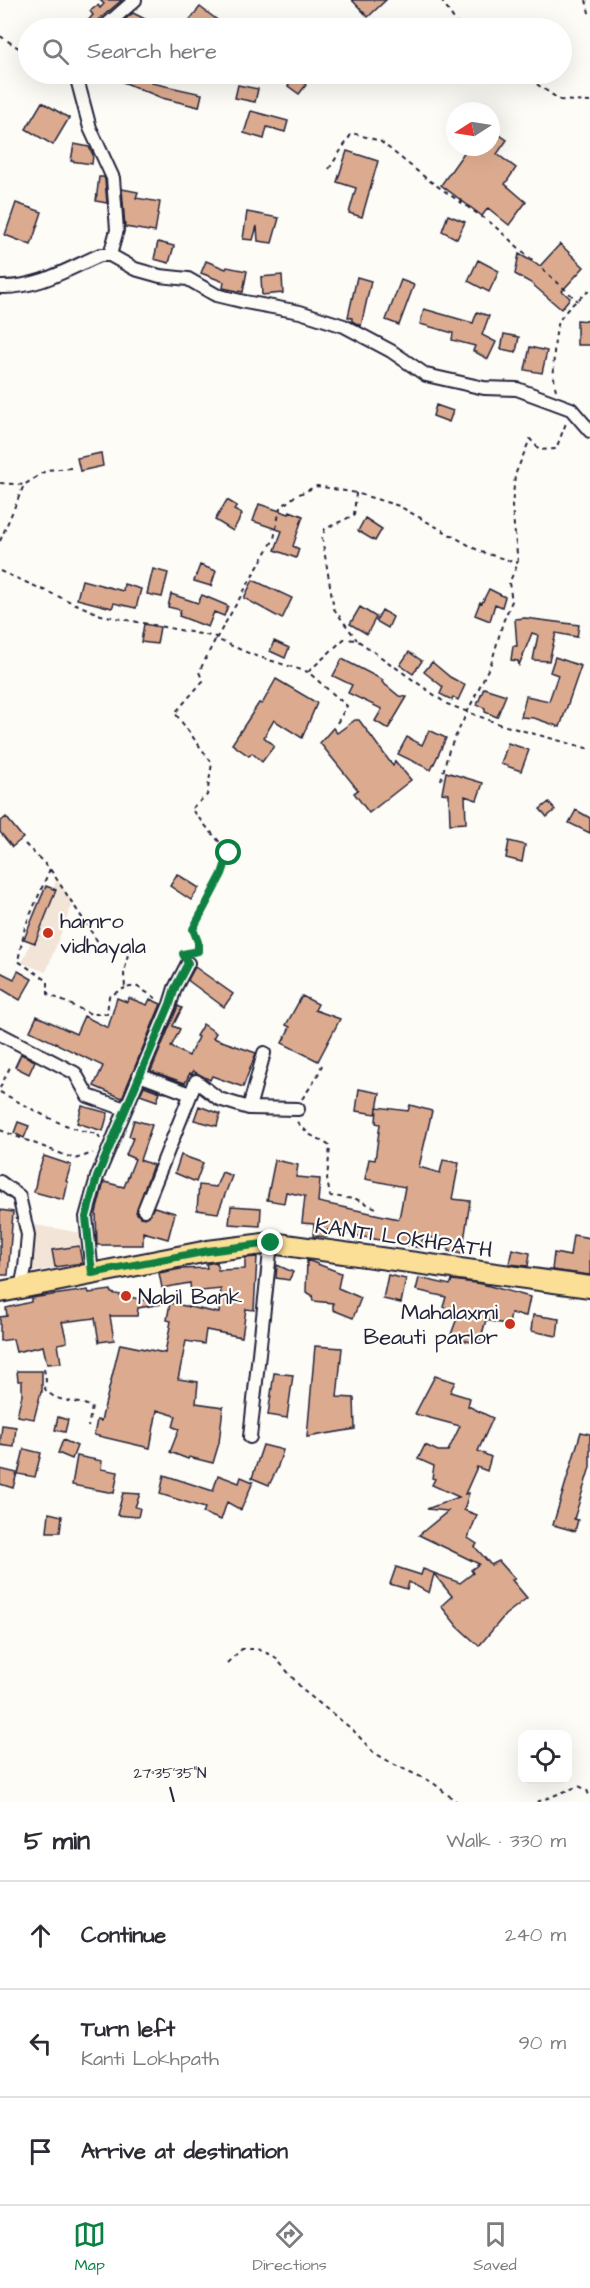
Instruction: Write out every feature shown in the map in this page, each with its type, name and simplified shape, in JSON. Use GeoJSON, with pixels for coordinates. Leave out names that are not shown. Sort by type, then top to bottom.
{"type":"FeatureCollection","features":[{"type":"Feature","properties":{"kind":"main road","name":"KANTI LOKHPATH"},"geometry":{"type":"LineString","coordinates":[[0,1292],[208,1251],[271,1243],[590,1287]]}},
{"type":"Feature","properties":{"kind":"street"},"geometry":{"type":"LineString","coordinates":[[114,18],[135,0]]}},
{"type":"Feature","properties":{"kind":"street"},"geometry":{"type":"LineString","coordinates":[[80,84],[90,128],[113,178],[117,230],[110,255]]}},
{"type":"Feature","properties":{"kind":"street"},"geometry":{"type":"LineString","coordinates":[[0,287],[40,283],[99,255],[110,255],[135,269],[160,276],[188,279],[216,295],[300,312],[344,326],[391,351],[426,375],[484,388],[517,389],[571,410],[590,431]]}},
{"type":"Feature","properties":{"kind":"street"},"geometry":{"type":"LineString","coordinates":[[92,1273],[86,1217],[105,1144],[125,1109],[175,988],[188,963]]}},
{"type":"Feature","properties":{"kind":"street"},"geometry":{"type":"LineString","coordinates":[[0,1034],[75,1073],[88,1096],[125,1109]]}},
{"type":"Feature","properties":{"kind":"street"},"geometry":{"type":"LineString","coordinates":[[249,1108],[264,1053]]}},
{"type":"Feature","properties":{"kind":"street"},"geometry":{"type":"LineString","coordinates":[[139,1075],[189,1094]]}},
{"type":"Feature","properties":{"kind":"street"},"geometry":{"type":"LineString","coordinates":[[144,1210],[196,1080],[219,1099],[249,1108],[298,1109]]}},
{"type":"Feature","properties":{"kind":"street"},"geometry":{"type":"LineString","coordinates":[[0,1182],[19,1196],[28,1235],[21,1288]]}},
{"type":"Feature","properties":{"kind":"street"},"geometry":{"type":"LineString","coordinates":[[250,1437],[271,1243]]}},
{"type":"Feature","properties":{"kind":"path"},"geometry":{"type":"LineString","coordinates":[[441,0],[453,18]]}},
{"type":"Feature","properties":{"kind":"path"},"geometry":{"type":"LineString","coordinates":[[586,0],[590,16]]}},
{"type":"Feature","properties":{"kind":"path"},"geometry":{"type":"LineString","coordinates":[[0,36],[18,48]]}},
{"type":"Feature","properties":{"kind":"path"},"geometry":{"type":"LineString","coordinates":[[537,84],[560,100],[590,102]]}},
{"type":"Feature","properties":{"kind":"path"},"geometry":{"type":"LineString","coordinates":[[329,169],[352,133],[380,141],[427,179],[491,224],[578,301]]}},
{"type":"Feature","properties":{"kind":"path"},"geometry":{"type":"LineString","coordinates":[[441,780],[449,750],[492,661],[503,622],[512,601],[509,583],[518,563],[512,507],[515,475],[530,439],[540,450],[556,449],[571,410],[555,389],[554,354],[559,321],[590,290]]}},
{"type":"Feature","properties":{"kind":"path"},"geometry":{"type":"LineString","coordinates":[[0,541],[24,485],[47,470],[72,468]]}},
{"type":"Feature","properties":{"kind":"path"},"geometry":{"type":"LineString","coordinates":[[0,483],[24,485]]}},
{"type":"Feature","properties":{"kind":"path"},"geometry":{"type":"LineString","coordinates":[[188,963],[183,954],[198,951],[198,942],[193,929],[222,874],[229,853],[191,809],[207,795],[212,763],[175,713],[203,681],[199,672],[216,638],[274,539],[280,508],[295,496],[316,486],[356,493],[399,506],[481,552],[518,563]]}},
{"type":"Feature","properties":{"kind":"path"},"geometry":{"type":"LineString","coordinates":[[356,493],[354,515],[325,529],[322,538],[334,609],[357,639],[447,704],[502,725],[590,748]]}},
{"type":"Feature","properties":{"kind":"path"},"geometry":{"type":"LineString","coordinates":[[0,571],[101,615],[216,638],[253,655],[309,672],[347,706],[336,723]]}},
{"type":"Feature","properties":{"kind":"path"},"geometry":{"type":"LineString","coordinates":[[309,672],[344,639],[357,639]]}},
{"type":"Feature","properties":{"kind":"path"},"geometry":{"type":"LineString","coordinates":[[25,844],[50,869],[100,945],[129,949],[124,974],[125,988]]}},
{"type":"Feature","properties":{"kind":"path"},"geometry":{"type":"LineString","coordinates":[[50,869],[25,927],[18,961],[48,981],[48,994],[92,1014],[107,1014],[109,996],[125,988],[136,986],[161,1002],[170,1004]]}},
{"type":"Feature","properties":{"kind":"path"},"geometry":{"type":"LineString","coordinates":[[0,1130],[75,1159],[99,1151],[105,1144],[98,1134],[85,1132],[50,1118],[0,1090],[11,1065]]}},
{"type":"Feature","properties":{"kind":"path"},"geometry":{"type":"LineString","coordinates":[[322,1065],[294,1119],[309,1134],[330,1146],[327,1179],[330,1196],[356,1199],[376,1208]]}},
{"type":"Feature","properties":{"kind":"path"},"geometry":{"type":"LineString","coordinates":[[44,1369],[45,1389],[50,1396],[64,1401],[80,1401],[92,1407],[88,1427]]}},
{"type":"Feature","properties":{"kind":"path"},"geometry":{"type":"LineString","coordinates":[[227,1663],[242,1649],[257,1649],[274,1656],[304,1691],[321,1707],[353,1730],[373,1752],[432,1782],[457,1802]]}},
{"type":"Feature","properties":{"kind":"path"},"geometry":{"type":"LineString","coordinates":[[537,1802],[579,1786],[587,1790],[590,1798]]}},
{"type":"Feature","properties":{"kind":"shaded area","name":"hamro vidhayala"},"geometry":{"type":"Polygon","coordinates":[[[57,879],[73,902],[46,972],[22,963],[57,879]]]}},
{"type":"Feature","properties":{"kind":"shaded area"},"geometry":{"type":"Polygon","coordinates":[[[35,1225],[82,1233],[84,1263],[32,1272],[28,1250],[35,1225]]]}},
{"type":"Feature","properties":{"kind":"building"},"geometry":{"type":"Polygon","coordinates":[[[100,0],[122,0],[101,18],[90,18],[93,15],[90,11],[104,4],[100,0]]]}},
{"type":"Feature","properties":{"kind":"building"},"geometry":{"type":"Polygon","coordinates":[[[352,0],[386,0],[368,17],[352,0]]]}},
{"type":"Feature","properties":{"kind":"building"},"geometry":{"type":"Polygon","coordinates":[[[200,7],[215,18],[191,18],[200,7]]]}},
{"type":"Feature","properties":{"kind":"building"},"geometry":{"type":"Polygon","coordinates":[[[133,13],[143,18],[127,18],[133,13]]]}},
{"type":"Feature","properties":{"kind":"building"},"geometry":{"type":"Polygon","coordinates":[[[128,84],[157,84],[202,94],[199,107],[162,98],[128,84]]]}},
{"type":"Feature","properties":{"kind":"building"},"geometry":{"type":"Polygon","coordinates":[[[289,84],[306,85],[299,94],[288,86],[289,84]]]}},
{"type":"Feature","properties":{"kind":"building"},"geometry":{"type":"Polygon","coordinates":[[[238,85],[258,89],[255,102],[235,98],[238,85]]]}},
{"type":"Feature","properties":{"kind":"building"},"geometry":{"type":"Polygon","coordinates":[[[42,102],[69,118],[53,145],[26,129],[42,102]]]}},
{"type":"Feature","properties":{"kind":"building"},"geometry":{"type":"Polygon","coordinates":[[[251,111],[288,121],[285,132],[267,127],[264,139],[244,133],[251,111]]]}},
{"type":"Feature","properties":{"kind":"building"},"geometry":{"type":"Polygon","coordinates":[[[500,135],[507,140],[500,150],[500,135]]]}},
{"type":"Feature","properties":{"kind":"building"},"geometry":{"type":"Polygon","coordinates":[[[74,144],[89,147],[93,155],[92,164],[71,161],[74,144]]]}},
{"type":"Feature","properties":{"kind":"building"},"geometry":{"type":"Polygon","coordinates":[[[347,151],[378,161],[362,217],[349,213],[356,188],[337,182],[347,151]]]}},
{"type":"Feature","properties":{"kind":"building"},"geometry":{"type":"Polygon","coordinates":[[[462,156],[500,156],[516,168],[505,184],[526,202],[509,225],[488,208],[482,216],[441,185],[462,156]]]}},
{"type":"Feature","properties":{"kind":"building"},"geometry":{"type":"Polygon","coordinates":[[[99,177],[104,177],[105,180],[107,203],[96,201],[99,177]]]}},
{"type":"Feature","properties":{"kind":"building"},"geometry":{"type":"Polygon","coordinates":[[[122,189],[138,192],[136,198],[160,202],[155,232],[125,227],[122,189]]]}},
{"type":"Feature","properties":{"kind":"building"},"geometry":{"type":"Polygon","coordinates":[[[16,203],[42,212],[31,245],[5,235],[16,203]]]}},
{"type":"Feature","properties":{"kind":"building"},"geometry":{"type":"Polygon","coordinates":[[[247,212],[279,218],[272,243],[258,241],[257,226],[253,240],[243,239],[247,212]]]}},
{"type":"Feature","properties":{"kind":"building"},"geometry":{"type":"Polygon","coordinates":[[[448,215],[465,222],[457,239],[442,231],[448,215]]]}},
{"type":"Feature","properties":{"kind":"building"},"geometry":{"type":"Polygon","coordinates":[[[158,242],[174,246],[169,263],[154,259],[158,242]]]}},
{"type":"Feature","properties":{"kind":"building"},"geometry":{"type":"Polygon","coordinates":[[[560,244],[584,267],[562,291],[570,298],[561,309],[531,283],[515,274],[519,254],[540,266],[560,244]]]}},
{"type":"Feature","properties":{"kind":"building"},"geometry":{"type":"Polygon","coordinates":[[[478,260],[499,271],[489,292],[468,281],[478,260]]]}},
{"type":"Feature","properties":{"kind":"building"},"geometry":{"type":"Polygon","coordinates":[[[206,261],[226,269],[227,267],[247,271],[243,292],[223,288],[224,282],[201,273],[206,261]]]}},
{"type":"Feature","properties":{"kind":"building"},"geometry":{"type":"Polygon","coordinates":[[[282,275],[283,293],[262,295],[261,277],[282,275]]]}},
{"type":"Feature","properties":{"kind":"building"},"geometry":{"type":"Polygon","coordinates":[[[357,277],[371,281],[361,326],[348,317],[357,277]]]}},
{"type":"Feature","properties":{"kind":"building"},"geometry":{"type":"Polygon","coordinates":[[[401,280],[414,285],[399,325],[386,320],[401,280]]]}},
{"type":"Feature","properties":{"kind":"building"},"geometry":{"type":"Polygon","coordinates":[[[424,309],[473,323],[477,312],[489,316],[482,335],[496,342],[488,359],[473,351],[475,346],[452,340],[453,333],[420,324],[424,309]]]}},
{"type":"Feature","properties":{"kind":"building"},"geometry":{"type":"Polygon","coordinates":[[[577,320],[590,321],[590,345],[577,345],[577,320]]]}},
{"type":"Feature","properties":{"kind":"building"},"geometry":{"type":"Polygon","coordinates":[[[504,334],[519,337],[516,352],[501,349],[504,334]]]}},
{"type":"Feature","properties":{"kind":"building"},"geometry":{"type":"Polygon","coordinates":[[[530,347],[547,351],[542,373],[525,370],[530,347]]]}},
{"type":"Feature","properties":{"kind":"building"},"geometry":{"type":"Polygon","coordinates":[[[436,405],[453,411],[449,422],[433,416],[436,405]]]}},
{"type":"Feature","properties":{"kind":"building"},"geometry":{"type":"Polygon","coordinates":[[[101,453],[103,466],[80,471],[77,458],[101,453]]]}},
{"type":"Feature","properties":{"kind":"building"},"geometry":{"type":"Polygon","coordinates":[[[227,500],[237,506],[234,510],[242,514],[233,531],[215,520],[227,500]]]}},
{"type":"Feature","properties":{"kind":"building"},"geometry":{"type":"Polygon","coordinates":[[[259,504],[303,516],[293,546],[299,549],[296,558],[275,550],[282,531],[253,521],[259,504]]]}},
{"type":"Feature","properties":{"kind":"building"},"geometry":{"type":"Polygon","coordinates":[[[365,518],[382,529],[375,541],[358,531],[365,518]]]}},
{"type":"Feature","properties":{"kind":"building"},"geometry":{"type":"Polygon","coordinates":[[[200,565],[216,571],[211,586],[194,581],[200,565]]]}},
{"type":"Feature","properties":{"kind":"building"},"geometry":{"type":"Polygon","coordinates":[[[153,569],[168,573],[162,597],[147,594],[153,569]]]}},
{"type":"Feature","properties":{"kind":"building"},"geometry":{"type":"Polygon","coordinates":[[[82,580],[123,591],[124,584],[141,589],[136,608],[114,603],[112,608],[77,599],[82,580]]]}},
{"type":"Feature","properties":{"kind":"building"},"geometry":{"type":"Polygon","coordinates":[[[253,580],[292,598],[282,619],[244,598],[253,580]]]}},
{"type":"Feature","properties":{"kind":"building"},"geometry":{"type":"Polygon","coordinates":[[[489,589],[505,597],[502,607],[495,604],[490,621],[475,615],[489,589]]]}},
{"type":"Feature","properties":{"kind":"building"},"geometry":{"type":"Polygon","coordinates":[[[171,594],[198,603],[202,595],[228,606],[224,616],[214,612],[208,627],[179,616],[181,610],[168,607],[171,594]]]}},
{"type":"Feature","properties":{"kind":"building"},"geometry":{"type":"Polygon","coordinates":[[[360,607],[376,617],[367,634],[350,624],[360,607]]]}},
{"type":"Feature","properties":{"kind":"building"},"geometry":{"type":"Polygon","coordinates":[[[382,610],[393,617],[388,628],[376,621],[382,610]]]}},
{"type":"Feature","properties":{"kind":"building"},"geometry":{"type":"Polygon","coordinates":[[[525,618],[579,625],[577,637],[556,633],[549,661],[533,660],[538,635],[532,633],[519,665],[518,661],[511,660],[513,646],[517,646],[515,619],[525,618]]]}},
{"type":"Feature","properties":{"kind":"building"},"geometry":{"type":"Polygon","coordinates":[[[144,624],[160,627],[157,644],[141,642],[144,624]]]}},
{"type":"Feature","properties":{"kind":"building"},"geometry":{"type":"Polygon","coordinates":[[[274,641],[289,648],[285,658],[270,651],[274,641]]]}},
{"type":"Feature","properties":{"kind":"building"},"geometry":{"type":"Polygon","coordinates":[[[409,652],[422,661],[413,674],[400,665],[409,652]]]}},
{"type":"Feature","properties":{"kind":"building"},"geometry":{"type":"Polygon","coordinates":[[[555,657],[581,666],[560,727],[534,718],[521,717],[526,696],[549,701],[558,675],[550,672],[555,657]]]}},
{"type":"Feature","properties":{"kind":"building"},"geometry":{"type":"Polygon","coordinates":[[[342,659],[383,680],[382,682],[399,696],[407,697],[388,729],[375,721],[382,709],[348,693],[352,685],[333,676],[342,659]]]}},
{"type":"Feature","properties":{"kind":"building"},"geometry":{"type":"Polygon","coordinates":[[[432,662],[450,677],[465,685],[458,700],[453,697],[452,700],[440,694],[443,687],[424,672],[432,662]]]}},
{"type":"Feature","properties":{"kind":"building"},"geometry":{"type":"Polygon","coordinates":[[[276,679],[317,703],[302,738],[274,720],[264,737],[274,746],[262,762],[252,753],[249,756],[232,744],[259,703],[262,704],[276,679]]]}},
{"type":"Feature","properties":{"kind":"building"},"geometry":{"type":"Polygon","coordinates":[[[484,688],[506,695],[497,717],[485,712],[485,708],[477,705],[484,688]]]}},
{"type":"Feature","properties":{"kind":"building"},"geometry":{"type":"Polygon","coordinates":[[[355,720],[359,720],[393,766],[395,761],[411,780],[369,813],[354,793],[358,790],[320,743],[333,728],[337,733],[355,720]]]}},
{"type":"Feature","properties":{"kind":"building"},"geometry":{"type":"Polygon","coordinates":[[[429,730],[446,738],[431,770],[398,754],[407,737],[422,745],[429,730]]]}},
{"type":"Feature","properties":{"kind":"building"},"geometry":{"type":"Polygon","coordinates":[[[508,743],[529,750],[521,771],[501,764],[508,743]]]}},
{"type":"Feature","properties":{"kind":"building"},"geometry":{"type":"Polygon","coordinates":[[[446,772],[483,783],[477,800],[465,796],[466,823],[450,824],[449,794],[442,793],[446,772]]]}},
{"type":"Feature","properties":{"kind":"building"},"geometry":{"type":"Polygon","coordinates":[[[549,802],[555,810],[547,817],[540,809],[549,802]]]}},
{"type":"Feature","properties":{"kind":"building"},"geometry":{"type":"Polygon","coordinates":[[[576,810],[590,818],[590,833],[569,823],[576,810]]]}},
{"type":"Feature","properties":{"kind":"building"},"geometry":{"type":"Polygon","coordinates":[[[6,817],[23,838],[12,847],[0,832],[0,822],[6,817]]]}},
{"type":"Feature","properties":{"kind":"building"},"geometry":{"type":"Polygon","coordinates":[[[509,841],[525,845],[522,862],[506,858],[509,841]]]}},
{"type":"Feature","properties":{"kind":"building"},"geometry":{"type":"Polygon","coordinates":[[[177,874],[199,888],[191,900],[170,886],[177,874]]]}},
{"type":"Feature","properties":{"kind":"building"},"geometry":{"type":"Polygon","coordinates":[[[46,886],[56,890],[35,943],[24,939],[46,886]]]}},
{"type":"Feature","properties":{"kind":"building"},"geometry":{"type":"Polygon","coordinates":[[[195,967],[233,994],[224,1007],[188,980],[195,967]]]}},
{"type":"Feature","properties":{"kind":"building"},"geometry":{"type":"Polygon","coordinates":[[[18,971],[32,979],[20,1000],[0,988],[0,972],[14,979],[18,971]]]}},
{"type":"Feature","properties":{"kind":"building"},"geometry":{"type":"Polygon","coordinates":[[[302,996],[318,1004],[315,1010],[340,1019],[318,1061],[282,1043],[290,1027],[286,1025],[302,996]]]}},
{"type":"Feature","properties":{"kind":"building"},"geometry":{"type":"Polygon","coordinates":[[[117,998],[127,1002],[129,998],[147,1005],[150,999],[161,1004],[122,1098],[94,1086],[103,1066],[30,1031],[37,1016],[76,1034],[84,1016],[108,1028],[117,998]]]}},
{"type":"Feature","properties":{"kind":"building"},"geometry":{"type":"Polygon","coordinates":[[[178,1006],[182,1008],[173,1026],[180,1029],[171,1047],[189,1056],[203,1024],[216,1033],[213,1038],[256,1053],[243,1087],[212,1076],[210,1080],[193,1071],[185,1083],[151,1071],[178,1006]]]}},
{"type":"Feature","properties":{"kind":"building"},"geometry":{"type":"Polygon","coordinates":[[[21,1054],[35,1061],[29,1074],[15,1067],[21,1054]]]}},
{"type":"Feature","properties":{"kind":"building"},"geometry":{"type":"Polygon","coordinates":[[[144,1086],[160,1092],[157,1101],[140,1095],[144,1086]]]}},
{"type":"Feature","properties":{"kind":"building"},"geometry":{"type":"Polygon","coordinates":[[[359,1089],[380,1093],[376,1114],[356,1111],[359,1089]]]}},
{"type":"Feature","properties":{"kind":"building"},"geometry":{"type":"Polygon","coordinates":[[[410,1105],[432,1111],[419,1167],[440,1173],[443,1160],[459,1163],[452,1199],[470,1201],[462,1254],[448,1251],[450,1241],[423,1236],[421,1248],[328,1230],[327,1237],[313,1236],[314,1224],[302,1223],[305,1196],[286,1192],[284,1203],[267,1200],[275,1160],[298,1165],[296,1177],[320,1179],[318,1202],[399,1219],[405,1187],[365,1179],[369,1159],[375,1160],[380,1124],[376,1123],[377,1107],[408,1111],[410,1105]]]}},
{"type":"Feature","properties":{"kind":"building"},"geometry":{"type":"Polygon","coordinates":[[[82,1106],[108,1113],[103,1131],[77,1123],[82,1106]]]}},
{"type":"Feature","properties":{"kind":"building"},"geometry":{"type":"Polygon","coordinates":[[[199,1106],[220,1114],[217,1126],[194,1120],[199,1106]]]}},
{"type":"Feature","properties":{"kind":"building"},"geometry":{"type":"Polygon","coordinates":[[[134,1120],[152,1125],[140,1160],[153,1165],[136,1212],[140,1217],[145,1218],[149,1216],[154,1207],[175,1213],[168,1239],[143,1232],[143,1245],[97,1245],[96,1213],[104,1182],[124,1187],[135,1159],[126,1155],[133,1138],[129,1136],[134,1120]]]}},
{"type":"Feature","properties":{"kind":"building"},"geometry":{"type":"Polygon","coordinates":[[[18,1122],[29,1126],[24,1138],[14,1133],[18,1122]]]}},
{"type":"Feature","properties":{"kind":"building"},"geometry":{"type":"Polygon","coordinates":[[[181,1155],[203,1163],[196,1182],[175,1173],[181,1155]]]}},
{"type":"Feature","properties":{"kind":"building"},"geometry":{"type":"Polygon","coordinates":[[[44,1156],[71,1165],[64,1200],[34,1192],[44,1156]]]}},
{"type":"Feature","properties":{"kind":"building"},"geometry":{"type":"Polygon","coordinates":[[[222,1172],[232,1176],[218,1213],[197,1210],[199,1185],[216,1187],[222,1172]]]}},
{"type":"Feature","properties":{"kind":"building"},"geometry":{"type":"Polygon","coordinates":[[[231,1206],[261,1208],[260,1226],[229,1224],[231,1206]]]}},
{"type":"Feature","properties":{"kind":"building"},"geometry":{"type":"Polygon","coordinates":[[[0,1210],[13,1212],[8,1275],[0,1275],[0,1210]]]}},
{"type":"Feature","properties":{"kind":"building"},"geometry":{"type":"Polygon","coordinates":[[[573,1235],[590,1238],[590,1275],[552,1270],[554,1253],[570,1256],[573,1235]]]}},
{"type":"Feature","properties":{"kind":"building"},"geometry":{"type":"Polygon","coordinates":[[[79,1246],[82,1263],[55,1267],[52,1250],[79,1246]]]}},
{"type":"Feature","properties":{"kind":"building"},"geometry":{"type":"Polygon","coordinates":[[[512,1249],[530,1253],[528,1266],[509,1264],[512,1249]]]}},
{"type":"Feature","properties":{"kind":"building"},"geometry":{"type":"Polygon","coordinates":[[[257,1257],[254,1310],[246,1309],[242,1337],[206,1330],[204,1344],[186,1341],[178,1379],[198,1382],[196,1403],[223,1407],[219,1443],[213,1463],[189,1457],[188,1459],[170,1452],[179,1429],[173,1427],[176,1416],[157,1410],[150,1448],[94,1435],[97,1420],[101,1421],[120,1344],[165,1353],[171,1321],[167,1320],[170,1303],[219,1313],[221,1289],[191,1292],[190,1283],[162,1288],[159,1273],[207,1268],[206,1264],[216,1262],[218,1270],[245,1269],[245,1258],[257,1257]]]}},
{"type":"Feature","properties":{"kind":"building"},"geometry":{"type":"Polygon","coordinates":[[[307,1260],[341,1273],[338,1288],[361,1298],[353,1318],[333,1310],[333,1303],[313,1301],[312,1295],[306,1292],[307,1260]]]}},
{"type":"Feature","properties":{"kind":"building"},"geometry":{"type":"Polygon","coordinates":[[[277,1265],[293,1272],[289,1280],[276,1278],[277,1265]]]}},
{"type":"Feature","properties":{"kind":"building"},"geometry":{"type":"Polygon","coordinates":[[[388,1275],[406,1279],[401,1303],[383,1299],[388,1275]]]}},
{"type":"Feature","properties":{"kind":"building"},"geometry":{"type":"Polygon","coordinates":[[[419,1278],[450,1285],[452,1280],[482,1284],[530,1297],[526,1316],[511,1313],[509,1325],[486,1320],[479,1344],[450,1337],[459,1313],[443,1307],[446,1297],[416,1290],[419,1278]]]}},
{"type":"Feature","properties":{"kind":"building"},"geometry":{"type":"Polygon","coordinates":[[[88,1290],[89,1293],[111,1290],[111,1293],[162,1304],[138,1308],[137,1316],[110,1316],[114,1340],[99,1342],[95,1318],[62,1322],[67,1342],[58,1344],[61,1363],[47,1364],[43,1346],[16,1352],[13,1339],[0,1341],[0,1317],[7,1316],[6,1308],[31,1302],[31,1298],[88,1290]]]}},
{"type":"Feature","properties":{"kind":"building"},"geometry":{"type":"Polygon","coordinates":[[[533,1315],[559,1319],[557,1336],[531,1331],[533,1315]]]}},
{"type":"Feature","properties":{"kind":"building"},"geometry":{"type":"Polygon","coordinates":[[[315,1346],[342,1348],[337,1397],[354,1398],[355,1429],[307,1437],[315,1346]]]}},
{"type":"Feature","properties":{"kind":"building"},"geometry":{"type":"Polygon","coordinates":[[[17,1371],[42,1371],[42,1392],[34,1419],[17,1416],[22,1395],[22,1381],[18,1381],[17,1371]]]}},
{"type":"Feature","properties":{"kind":"building"},"geometry":{"type":"Polygon","coordinates":[[[274,1373],[293,1375],[287,1418],[268,1415],[274,1373]]]}},
{"type":"Feature","properties":{"kind":"building"},"geometry":{"type":"Polygon","coordinates":[[[435,1376],[455,1382],[450,1392],[470,1398],[468,1406],[493,1418],[478,1451],[491,1457],[487,1471],[477,1467],[465,1494],[469,1493],[464,1510],[477,1515],[468,1538],[477,1544],[475,1547],[491,1565],[499,1561],[515,1579],[512,1580],[527,1598],[505,1615],[479,1646],[458,1627],[441,1606],[452,1596],[434,1574],[429,1593],[409,1582],[407,1589],[390,1584],[396,1567],[421,1575],[423,1569],[460,1583],[473,1573],[471,1570],[479,1564],[419,1535],[448,1511],[427,1509],[459,1497],[432,1485],[435,1479],[432,1478],[434,1466],[418,1459],[425,1445],[438,1451],[448,1451],[460,1426],[415,1414],[435,1376]]]}},
{"type":"Feature","properties":{"kind":"building"},"geometry":{"type":"Polygon","coordinates":[[[58,1417],[68,1420],[65,1432],[55,1430],[58,1417]]]}},
{"type":"Feature","properties":{"kind":"building"},"geometry":{"type":"Polygon","coordinates":[[[2,1425],[16,1427],[14,1447],[0,1445],[2,1425]]]}},
{"type":"Feature","properties":{"kind":"building"},"geometry":{"type":"Polygon","coordinates":[[[581,1432],[590,1434],[590,1467],[574,1519],[578,1520],[575,1531],[553,1525],[581,1432]]]}},
{"type":"Feature","properties":{"kind":"building"},"geometry":{"type":"Polygon","coordinates":[[[63,1440],[77,1446],[72,1459],[58,1453],[63,1440]]]}},
{"type":"Feature","properties":{"kind":"building"},"geometry":{"type":"Polygon","coordinates":[[[263,1445],[283,1450],[269,1485],[252,1478],[263,1445]]]}},
{"type":"Feature","properties":{"kind":"building"},"geometry":{"type":"Polygon","coordinates":[[[24,1449],[41,1453],[35,1477],[18,1474],[24,1449]]]}},
{"type":"Feature","properties":{"kind":"building"},"geometry":{"type":"Polygon","coordinates":[[[77,1456],[102,1461],[101,1469],[118,1472],[114,1493],[72,1485],[77,1456]]]}},
{"type":"Feature","properties":{"kind":"building"},"geometry":{"type":"Polygon","coordinates":[[[0,1469],[17,1473],[13,1488],[0,1484],[0,1469]]]}},
{"type":"Feature","properties":{"kind":"building"},"geometry":{"type":"Polygon","coordinates":[[[164,1475],[213,1491],[218,1475],[239,1483],[241,1477],[253,1482],[241,1510],[227,1502],[221,1520],[203,1513],[205,1508],[160,1494],[164,1475]]]}},
{"type":"Feature","properties":{"kind":"building"},"geometry":{"type":"Polygon","coordinates":[[[123,1493],[140,1494],[135,1507],[140,1508],[138,1517],[117,1515],[123,1493]]]}},
{"type":"Feature","properties":{"kind":"building"},"geometry":{"type":"Polygon","coordinates":[[[49,1513],[62,1516],[60,1532],[47,1532],[49,1513]]]}},
{"type":"Feature","properties":{"kind":"place","name":"hamro vidhayala"},"geometry":{"type":"Point","coordinates":[48,933]}},
{"type":"Feature","properties":{"kind":"place","name":"Nabil Bank"},"geometry":{"type":"Point","coordinates":[126,1296]}},
{"type":"Feature","properties":{"kind":"place","name":"Mahalaxmi Beauti parlor"},"geometry":{"type":"Point","coordinates":[510,1324]}},
{"type":"Feature","properties":{"kind":"route"},"geometry":{"type":"LineString","coordinates":[[229,853],[222,874],[193,929],[198,942],[198,951],[183,954],[188,963],[183,976],[175,988],[97,1177],[86,1217],[92,1273],[208,1251],[271,1243]]}}]}
